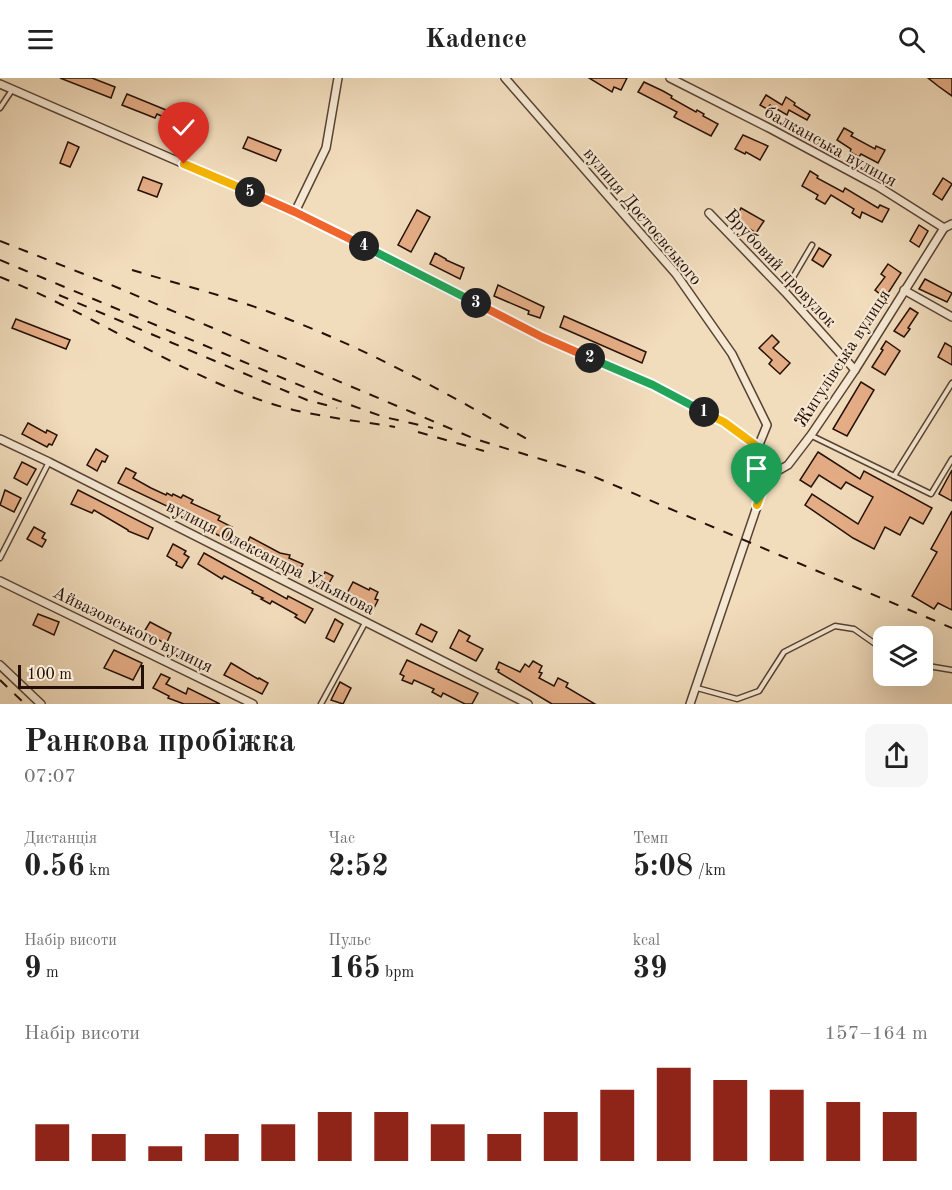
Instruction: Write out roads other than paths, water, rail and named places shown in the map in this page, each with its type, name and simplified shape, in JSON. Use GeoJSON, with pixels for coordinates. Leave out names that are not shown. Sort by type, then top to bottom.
{"type":"FeatureCollection","features":[{"type":"Feature","properties":{"kind":"street"},"geometry":{"type":"LineString","coordinates":[[295,212],[326,148],[338,78]]}},
{"type":"Feature","properties":{"kind":"street","name":"вулиця Достоєвського"},"geometry":{"type":"LineString","coordinates":[[505,78],[676,274],[732,354],[767,424],[758,447]]}},
{"type":"Feature","properties":{"kind":"street","name":"балканська вулиця"},"geometry":{"type":"LineString","coordinates":[[669,78],[950,226]]}},
{"type":"Feature","properties":{"kind":"street"},"geometry":{"type":"LineString","coordinates":[[0,84],[295,212],[542,337],[653,385],[724,422],[758,447],[767,477],[690,704]]}},
{"type":"Feature","properties":{"kind":"street","name":"Врубовий провулок"},"geometry":{"type":"LineString","coordinates":[[709,213],[785,291],[855,370]]}},
{"type":"Feature","properties":{"kind":"street","name":"Жигулівська вулиця"},"geometry":{"type":"LineString","coordinates":[[767,477],[788,465],[811,435],[855,370],[904,290],[950,226]]}},
{"type":"Feature","properties":{"kind":"street"},"geometry":{"type":"LineString","coordinates":[[904,290],[952,317]]}},
{"type":"Feature","properties":{"kind":"street","name":"вулиця Олександра Ульянова"},"geometry":{"type":"LineString","coordinates":[[0,439],[528,704]]}},
{"type":"Feature","properties":{"kind":"street","name":"Айвазовського вулиця"},"geometry":{"type":"LineString","coordinates":[[0,581],[253,704]]}},
{"type":"Feature","properties":{"kind":"street"},"geometry":{"type":"LineString","coordinates":[[0,665],[41,704]]}},
{"type":"Feature","properties":{"kind":"lane"},"geometry":{"type":"LineString","coordinates":[[0,108],[13,89]]}},
{"type":"Feature","properties":{"kind":"lane"},"geometry":{"type":"LineString","coordinates":[[785,291],[812,245]]}},
{"type":"Feature","properties":{"kind":"lane"},"geometry":{"type":"LineString","coordinates":[[894,476],[952,382]]}},
{"type":"Feature","properties":{"kind":"lane"},"geometry":{"type":"LineString","coordinates":[[811,435],[931,494],[952,459]]}},
{"type":"Feature","properties":{"kind":"lane"},"geometry":{"type":"LineString","coordinates":[[0,558],[49,462]]}},
{"type":"Feature","properties":{"kind":"lane"},"geometry":{"type":"LineString","coordinates":[[321,704],[366,621]]}},
{"type":"Feature","properties":{"kind":"lane"},"geometry":{"type":"LineString","coordinates":[[697,688],[737,699],[759,692],[784,652],[835,626],[854,629],[873,642]]}},
{"type":"Feature","properties":{"kind":"lane"},"geometry":{"type":"LineString","coordinates":[[933,667],[952,670]]}},
{"type":"Feature","properties":{"kind":"railway"},"geometry":{"type":"LineString","coordinates":[[0,241],[109,284],[475,439],[583,472],[952,628]]}},
{"type":"Feature","properties":{"kind":"railway"},"geometry":{"type":"LineString","coordinates":[[0,260],[328,397],[384,417],[433,428]]}},
{"type":"Feature","properties":{"kind":"railway"},"geometry":{"type":"LineString","coordinates":[[132,270],[253,306],[324,334],[415,377],[532,442]]}},
{"type":"Feature","properties":{"kind":"railway"},"geometry":{"type":"LineString","coordinates":[[0,277],[34,291],[167,359],[234,390],[300,411],[395,427]]}},
{"type":"Feature","properties":{"kind":"railway"},"geometry":{"type":"LineString","coordinates":[[59,295],[307,400],[337,408]]}},
{"type":"Feature","properties":{"kind":"railway"},"geometry":{"type":"LineString","coordinates":[[418,432],[484,451]]}},
{"type":"Feature","properties":{"kind":"railway"},"geometry":{"type":"LineString","coordinates":[[0,680],[25,704]]}}]}
